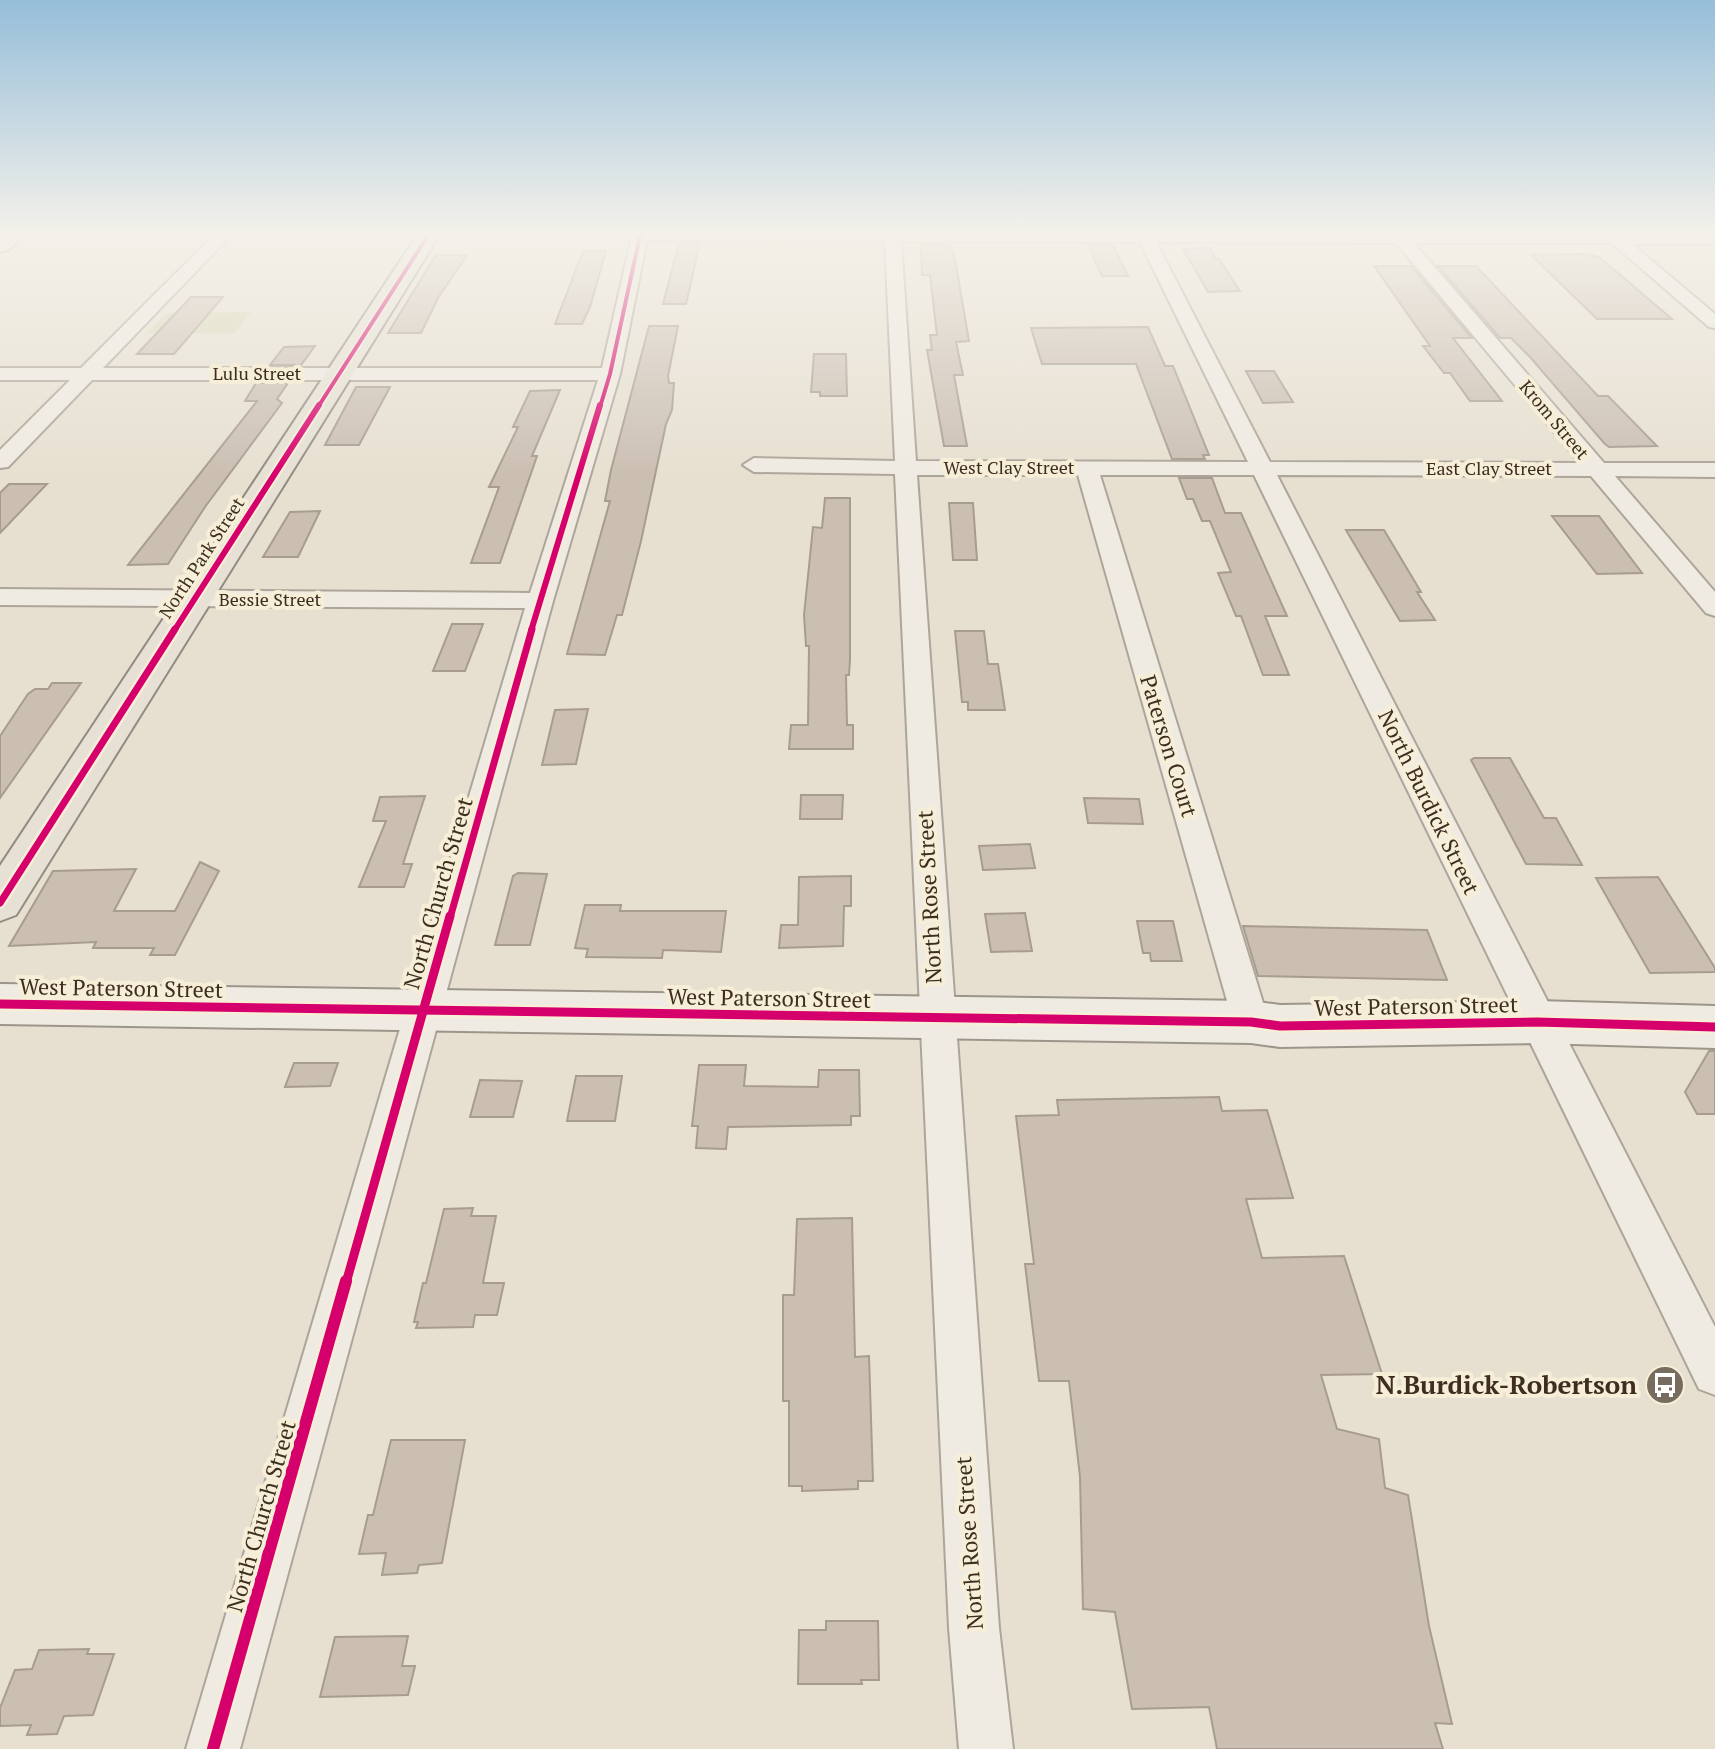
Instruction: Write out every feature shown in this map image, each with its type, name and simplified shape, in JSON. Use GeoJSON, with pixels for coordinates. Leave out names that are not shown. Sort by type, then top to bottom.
{"type":"FeatureCollection","features":[{"type":"Feature","properties":{"kind":"main road","name":"North Park Street"},"geometry":{"type":"LineString","coordinates":[[0,903],[379,313]]}},
{"type":"Feature","properties":{"kind":"street"},"geometry":{"type":"LineString","coordinates":[[0,462],[146,313]]}},
{"type":"Feature","properties":{"kind":"street","name":"North Church Street"},"geometry":{"type":"LineString","coordinates":[[213,1749],[540,601],[610,374],[623,313]]}},
{"type":"Feature","properties":{"kind":"street","name":"North Rose Street"},"geometry":{"type":"LineString","coordinates":[[897,313],[936,1019],[974,1628],[986,1749]]}},
{"type":"Feature","properties":{"kind":"street","name":"North Burdick Street"},"geometry":{"type":"LineString","coordinates":[[1184,313],[1715,1373]]}},
{"type":"Feature","properties":{"kind":"street","name":"Krom Street"},"geometry":{"type":"LineString","coordinates":[[1464,313],[1715,608]]}},
{"type":"Feature","properties":{"kind":"street","name":"Lulu Street"},"geometry":{"type":"LineString","coordinates":[[0,374],[610,374]]}},
{"type":"Feature","properties":{"kind":"street","name":"West Clay Street"},"geometry":{"type":"LineString","coordinates":[[754,465],[1264,469]]}},
{"type":"Feature","properties":{"kind":"street","name":"Paterson Court"},"geometry":{"type":"LineString","coordinates":[[1087,469],[1251,1022]]}},
{"type":"Feature","properties":{"kind":"street","name":"East Clay Street"},"geometry":{"type":"LineString","coordinates":[[1264,469],[1715,470]]}},
{"type":"Feature","properties":{"kind":"street","name":"Bessie Street"},"geometry":{"type":"LineString","coordinates":[[0,597],[540,601]]}},
{"type":"Feature","properties":{"kind":"street","name":"West Paterson Street"},"geometry":{"type":"LineString","coordinates":[[0,1004],[1251,1022],[1280,1026],[1537,1022],[1715,1027]]}},
{"type":"Feature","properties":{"kind":"green space"},"geometry":{"type":"Polygon","coordinates":[[[166,313],[251,313],[235,333],[147,333],[166,313]]]}},
{"type":"Feature","properties":{"kind":"building"},"geometry":{"type":"Polygon","coordinates":[[[176,313],[210,313],[174,354],[137,354],[176,313]]]}},
{"type":"Feature","properties":{"kind":"building"},"geometry":{"type":"Polygon","coordinates":[[[401,313],[431,313],[421,333],[388,333],[401,313]]]}},
{"type":"Feature","properties":{"kind":"building"},"geometry":{"type":"Polygon","coordinates":[[[559,313],[587,313],[582,324],[555,324],[559,313]]]}},
{"type":"Feature","properties":{"kind":"building"},"geometry":{"type":"Polygon","coordinates":[[[934,313],[964,313],[969,341],[956,342],[963,375],[954,375],[967,446],[944,446],[927,350],[932,350],[930,335],[937,335],[934,313]]]}},
{"type":"Feature","properties":{"kind":"building"},"geometry":{"type":"Polygon","coordinates":[[[1407,313],[1450,313],[1472,338],[1453,338],[1502,401],[1470,401],[1450,373],[1444,373],[1423,346],[1430,346],[1407,313]]]}},
{"type":"Feature","properties":{"kind":"building"},"geometry":{"type":"Polygon","coordinates":[[[1478,313],[1520,313],[1598,396],[1608,396],[1657,446],[1609,447],[1511,338],[1500,338],[1478,313]]]}},
{"type":"Feature","properties":{"kind":"building"},"geometry":{"type":"Polygon","coordinates":[[[1590,313],[1664,313],[1672,319],[1597,319],[1590,313]]]}},
{"type":"Feature","properties":{"kind":"building"},"geometry":{"type":"Polygon","coordinates":[[[649,326],[678,326],[668,376],[669,383],[674,383],[672,410],[666,424],[641,541],[622,615],[617,615],[605,655],[567,654],[610,501],[605,501],[611,470],[649,326]]]}},
{"type":"Feature","properties":{"kind":"building"},"geometry":{"type":"Polygon","coordinates":[[[1148,327],[1165,366],[1173,366],[1209,455],[1203,455],[1205,459],[1172,459],[1136,364],[1042,364],[1031,328],[1148,327]]]}},
{"type":"Feature","properties":{"kind":"building"},"geometry":{"type":"Polygon","coordinates":[[[315,346],[301,365],[270,365],[284,347],[315,346]]]}},
{"type":"Feature","properties":{"kind":"building"},"geometry":{"type":"Polygon","coordinates":[[[814,354],[846,354],[847,396],[820,396],[820,392],[811,392],[814,354]]]}},
{"type":"Feature","properties":{"kind":"building"},"geometry":{"type":"Polygon","coordinates":[[[1246,371],[1274,371],[1293,402],[1263,403],[1246,371]]]}},
{"type":"Feature","properties":{"kind":"building"},"geometry":{"type":"Polygon","coordinates":[[[256,383],[288,383],[277,399],[282,403],[205,507],[168,564],[128,565],[257,401],[245,401],[256,383]]]}},
{"type":"Feature","properties":{"kind":"building"},"geometry":{"type":"Polygon","coordinates":[[[356,387],[390,387],[359,445],[325,445],[356,387]]]}},
{"type":"Feature","properties":{"kind":"building"},"geometry":{"type":"Polygon","coordinates":[[[560,390],[532,456],[537,456],[500,563],[471,563],[499,487],[489,487],[518,427],[513,427],[530,391],[560,390]]]}},
{"type":"Feature","properties":{"kind":"building"},"geometry":{"type":"Polygon","coordinates":[[[1179,478],[1212,478],[1225,513],[1241,513],[1287,616],[1265,616],[1289,675],[1263,675],[1241,616],[1236,616],[1218,573],[1231,572],[1210,521],[1202,521],[1193,499],[1187,499],[1179,478]]]}},
{"type":"Feature","properties":{"kind":"building"},"geometry":{"type":"Polygon","coordinates":[[[9,484],[47,484],[0,533],[0,493],[9,484]]]}},
{"type":"Feature","properties":{"kind":"building"},"geometry":{"type":"Polygon","coordinates":[[[825,498],[850,498],[850,660],[849,675],[846,675],[847,725],[853,725],[853,749],[789,749],[791,725],[808,725],[809,646],[806,646],[804,615],[813,527],[822,528],[825,498]]]}},
{"type":"Feature","properties":{"kind":"building"},"geometry":{"type":"Polygon","coordinates":[[[949,503],[973,503],[977,560],[953,560],[949,503]]]}},
{"type":"Feature","properties":{"kind":"building"},"geometry":{"type":"Polygon","coordinates":[[[320,511],[298,557],[263,557],[290,512],[320,511]]]}},
{"type":"Feature","properties":{"kind":"building"},"geometry":{"type":"Polygon","coordinates":[[[1552,516],[1599,516],[1642,573],[1597,574],[1552,516]]]}},
{"type":"Feature","properties":{"kind":"building"},"geometry":{"type":"Polygon","coordinates":[[[1346,530],[1384,530],[1435,620],[1400,621],[1346,530]]]}},
{"type":"Feature","properties":{"kind":"building"},"geometry":{"type":"Polygon","coordinates":[[[452,624],[483,624],[465,671],[433,671],[452,624]]]}},
{"type":"Feature","properties":{"kind":"building"},"geometry":{"type":"Polygon","coordinates":[[[955,631],[984,631],[988,664],[998,664],[1005,710],[968,710],[968,702],[962,702],[955,631]]]}},
{"type":"Feature","properties":{"kind":"building"},"geometry":{"type":"Polygon","coordinates":[[[52,683],[81,683],[0,798],[0,736],[28,694],[35,689],[48,689],[52,683]]]}},
{"type":"Feature","properties":{"kind":"building"},"geometry":{"type":"Polygon","coordinates":[[[588,709],[576,764],[542,765],[555,710],[588,709]]]}},
{"type":"Feature","properties":{"kind":"building"},"geometry":{"type":"Polygon","coordinates":[[[1510,758],[1544,818],[1556,818],[1582,865],[1526,864],[1471,760],[1510,758]]]}},
{"type":"Feature","properties":{"kind":"building"},"geometry":{"type":"Polygon","coordinates":[[[801,795],[843,795],[842,819],[800,819],[801,795]]]}},
{"type":"Feature","properties":{"kind":"building"},"geometry":{"type":"Polygon","coordinates":[[[425,796],[403,864],[412,864],[404,887],[359,887],[386,821],[373,821],[380,797],[425,796]]]}},
{"type":"Feature","properties":{"kind":"building"},"geometry":{"type":"Polygon","coordinates":[[[1084,798],[1139,799],[1143,824],[1088,823],[1084,798]]]}},
{"type":"Feature","properties":{"kind":"building"},"geometry":{"type":"Polygon","coordinates":[[[1030,844],[1035,868],[983,870],[979,846],[1030,844]]]}},
{"type":"Feature","properties":{"kind":"building"},"geometry":{"type":"Polygon","coordinates":[[[200,862],[219,871],[175,955],[150,955],[154,948],[93,948],[96,942],[9,946],[53,871],[136,869],[114,911],[175,911],[200,862]]]}},
{"type":"Feature","properties":{"kind":"building"},"geometry":{"type":"Polygon","coordinates":[[[518,873],[547,874],[530,945],[495,945],[513,876],[518,873]]]}},
{"type":"Feature","properties":{"kind":"building"},"geometry":{"type":"Polygon","coordinates":[[[851,876],[851,906],[844,906],[843,946],[779,948],[781,925],[798,925],[799,877],[851,876]]]}},
{"type":"Feature","properties":{"kind":"building"},"geometry":{"type":"Polygon","coordinates":[[[1658,877],[1715,972],[1650,973],[1596,878],[1658,877]]]}},
{"type":"Feature","properties":{"kind":"building"},"geometry":{"type":"Polygon","coordinates":[[[585,905],[621,905],[620,911],[726,911],[721,952],[663,950],[662,958],[586,957],[588,949],[575,948],[585,905]]]}},
{"type":"Feature","properties":{"kind":"building"},"geometry":{"type":"Polygon","coordinates":[[[1025,913],[1032,951],[991,952],[985,914],[1025,913]]]}},
{"type":"Feature","properties":{"kind":"building"},"geometry":{"type":"Polygon","coordinates":[[[1137,921],[1173,921],[1182,961],[1151,961],[1150,953],[1143,953],[1137,921]]]}},
{"type":"Feature","properties":{"kind":"building"},"geometry":{"type":"Polygon","coordinates":[[[1243,926],[1427,930],[1447,980],[1258,976],[1243,926]]]}},
{"type":"Feature","properties":{"kind":"building"},"geometry":{"type":"Polygon","coordinates":[[[1709,1051],[1715,1051],[1715,1114],[1697,1114],[1685,1092],[1709,1051]]]}},
{"type":"Feature","properties":{"kind":"building"},"geometry":{"type":"Polygon","coordinates":[[[294,1063],[338,1063],[330,1086],[285,1087],[294,1063]]]}},
{"type":"Feature","properties":{"kind":"building"},"geometry":{"type":"Polygon","coordinates":[[[699,1065],[746,1065],[744,1086],[818,1087],[819,1070],[859,1070],[860,1116],[851,1116],[851,1125],[728,1127],[726,1149],[696,1148],[698,1126],[692,1126],[699,1065]]]}},
{"type":"Feature","properties":{"kind":"building"},"geometry":{"type":"Polygon","coordinates":[[[576,1076],[622,1076],[615,1121],[567,1121],[576,1076]]]}},
{"type":"Feature","properties":{"kind":"building"},"geometry":{"type":"Polygon","coordinates":[[[480,1080],[522,1081],[513,1117],[470,1117],[480,1080]]]}},
{"type":"Feature","properties":{"kind":"building"},"geometry":{"type":"Polygon","coordinates":[[[1219,1097],[1222,1111],[1267,1110],[1293,1198],[1246,1199],[1262,1258],[1344,1256],[1382,1374],[1321,1375],[1337,1429],[1379,1439],[1385,1488],[1408,1495],[1429,1626],[1452,1724],[1435,1723],[1443,1749],[1217,1749],[1209,1707],[1132,1709],[1115,1612],[1083,1609],[1080,1477],[1069,1381],[1039,1381],[1025,1264],[1034,1264],[1016,1116],[1059,1115],[1057,1100],[1219,1097]]]}},
{"type":"Feature","properties":{"kind":"building"},"geometry":{"type":"Polygon","coordinates":[[[473,1208],[471,1216],[496,1216],[483,1283],[504,1283],[497,1315],[475,1315],[473,1327],[416,1328],[418,1322],[414,1322],[423,1283],[426,1283],[444,1209],[473,1208]]]}},
{"type":"Feature","properties":{"kind":"building"},"geometry":{"type":"Polygon","coordinates":[[[852,1218],[855,1357],[869,1356],[873,1481],[858,1481],[858,1489],[802,1491],[802,1486],[789,1486],[789,1401],[783,1401],[783,1295],[794,1295],[797,1219],[852,1218]]]}},
{"type":"Feature","properties":{"kind":"building"},"geometry":{"type":"Polygon","coordinates":[[[391,1440],[465,1440],[442,1563],[419,1565],[417,1573],[382,1575],[386,1553],[359,1554],[368,1515],[373,1515],[391,1440]]]}},
{"type":"Feature","properties":{"kind":"building"},"geometry":{"type":"Polygon","coordinates":[[[826,1621],[878,1621],[879,1680],[861,1680],[862,1684],[798,1684],[799,1630],[826,1630],[826,1621]]]}},
{"type":"Feature","properties":{"kind":"building"},"geometry":{"type":"Polygon","coordinates":[[[408,1636],[402,1666],[415,1666],[408,1695],[320,1697],[335,1637],[408,1636]]]}},
{"type":"Feature","properties":{"kind":"building"},"geometry":{"type":"Polygon","coordinates":[[[89,1649],[87,1654],[114,1654],[93,1715],[64,1716],[57,1734],[27,1735],[31,1725],[0,1726],[0,1708],[15,1670],[32,1669],[39,1650],[89,1649]]]}},
{"type":"Feature","properties":{"kind":"cycle path"},"geometry":{"type":"LineString","coordinates":[[0,903],[379,313]]}},
{"type":"Feature","properties":{"kind":"cycle path"},"geometry":{"type":"LineString","coordinates":[[213,1749],[540,601],[610,374],[623,313]]}},
{"type":"Feature","properties":{"kind":"cycle path"},"geometry":{"type":"LineString","coordinates":[[0,1004],[1251,1022],[1280,1026],[1537,1022],[1715,1027]]}},
{"type":"Feature","properties":{"kind":"place","name":"N.Burdick-Robertson"},"geometry":{"type":"Point","coordinates":[1665,1385]}}]}
